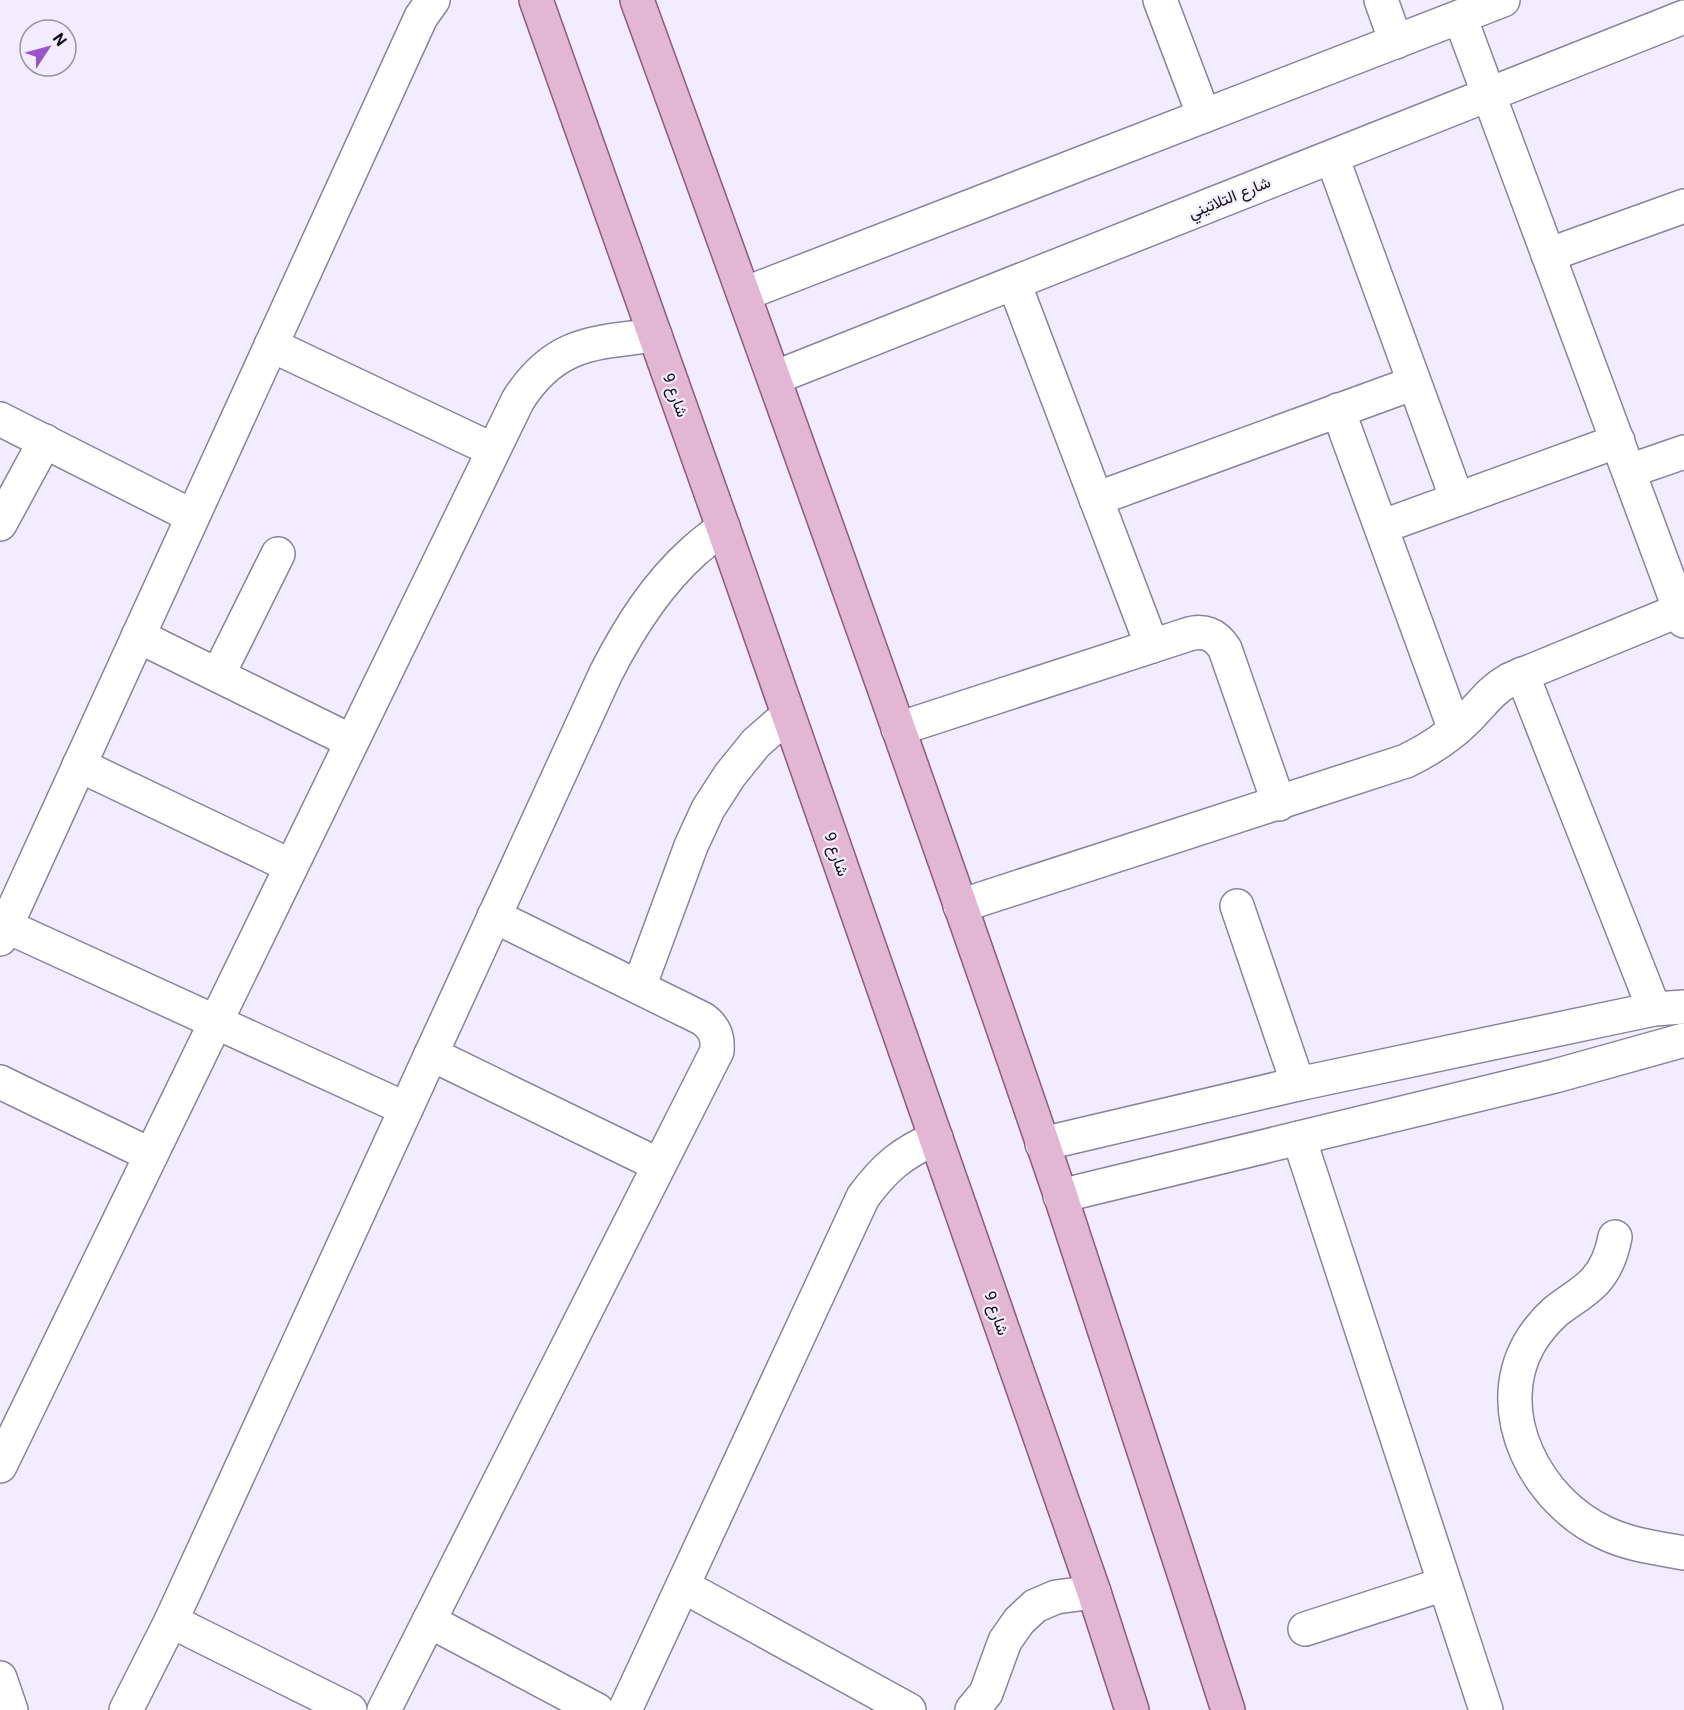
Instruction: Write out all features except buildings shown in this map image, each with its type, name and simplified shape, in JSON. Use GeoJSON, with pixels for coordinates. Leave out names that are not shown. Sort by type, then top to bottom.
{"type":"FeatureCollection","features":[{"type":"Feature","properties":{"kind":"main road","name":"شارع 9"},"geometry":{"type":"LineString","coordinates":[[536,0],[936,1138],[1094,1592],[1132,1710]]}},
{"type":"Feature","properties":{"kind":"main road"},"geometry":{"type":"LineString","coordinates":[[637,0],[774,378],[960,906],[1060,1196],[1228,1710]]}},
{"type":"Feature","properties":{"kind":"street"},"geometry":{"type":"LineString","coordinates":[[406,1109],[216,1021],[3,932],[421,17],[433,0]]}},
{"type":"Feature","properties":{"kind":"street"},"geometry":{"type":"LineString","coordinates":[[1160,0],[1204,116]]}},
{"type":"Feature","properties":{"kind":"street"},"geometry":{"type":"LineString","coordinates":[[1381,0],[1396,42]]}},
{"type":"Feature","properties":{"kind":"street"},"geometry":{"type":"LineString","coordinates":[[744,294],[1503,0]]}},
{"type":"Feature","properties":{"kind":"street"},"geometry":{"type":"LineString","coordinates":[[960,906],[1406,761],[1432,747],[1455,730],[1498,687],[1522,674],[1682,616],[1460,17]]}},
{"type":"Feature","properties":{"kind":"street","name":"شارع التلاتيني"},"geometry":{"type":"LineString","coordinates":[[774,378],[1684,17]]}},
{"type":"Feature","properties":{"kind":"street"},"geometry":{"type":"LineString","coordinates":[[1332,157],[1457,499]]}},
{"type":"Feature","properties":{"kind":"street"},"geometry":{"type":"LineString","coordinates":[[1548,255],[1684,206]]}},
{"type":"Feature","properties":{"kind":"street"},"geometry":{"type":"LineString","coordinates":[[1014,283],[1152,646]]}},
{"type":"Feature","properties":{"kind":"street"},"geometry":{"type":"LineString","coordinates":[[0,1466],[518,400],[543,368],[560,356],[597,343],[655,335]]}},
{"type":"Feature","properties":{"kind":"street"},"geometry":{"type":"LineString","coordinates":[[271,345],[493,450]]}},
{"type":"Feature","properties":{"kind":"street"},"geometry":{"type":"LineString","coordinates":[[1096,499],[1414,382]]}},
{"type":"Feature","properties":{"kind":"street"},"geometry":{"type":"LineString","coordinates":[[1338,410],[1455,730]]}},
{"type":"Feature","properties":{"kind":"street"},"geometry":{"type":"LineString","coordinates":[[0,418],[192,516]]}},
{"type":"Feature","properties":{"kind":"street"},"geometry":{"type":"LineString","coordinates":[[0,524],[45,441]]}},
{"type":"Feature","properties":{"kind":"street"},"geometry":{"type":"LineString","coordinates":[[1381,527],[1618,441]]}},
{"type":"Feature","properties":{"kind":"street"},"geometry":{"type":"LineString","coordinates":[[1629,471],[1684,452]]}},
{"type":"Feature","properties":{"kind":"street"},"geometry":{"type":"LineString","coordinates":[[126,1710],[171,1621],[606,673],[623,640],[667,579],[693,552],[723,527]]}},
{"type":"Feature","properties":{"kind":"street"},"geometry":{"type":"LineString","coordinates":[[218,675],[278,554]]}},
{"type":"Feature","properties":{"kind":"street"},"geometry":{"type":"LineString","coordinates":[[898,729],[1195,632],[1204,632],[1213,636],[1225,649],[1279,804]]}},
{"type":"Feature","properties":{"kind":"street"},"geometry":{"type":"LineString","coordinates":[[138,636],[351,741]]}},
{"type":"Feature","properties":{"kind":"street"},"geometry":{"type":"LineString","coordinates":[[1042,1144],[1298,1084],[1669,1008],[1522,674]]}},
{"type":"Feature","properties":{"kind":"street"},"geometry":{"type":"LineString","coordinates":[[639,987],[691,846],[708,809],[730,775],[756,743],[788,715]]}},
{"type":"Feature","properties":{"kind":"street"},"geometry":{"type":"LineString","coordinates":[[79,765],[291,866]]}},
{"type":"Feature","properties":{"kind":"street"},"geometry":{"type":"LineString","coordinates":[[1237,906],[1298,1084]]}},
{"type":"Feature","properties":{"kind":"street"},"geometry":{"type":"LineString","coordinates":[[384,1710],[717,1051],[716,1033],[704,1018],[494,916]]}},
{"type":"Feature","properties":{"kind":"street"},"geometry":{"type":"LineString","coordinates":[[1060,1196],[1555,1076],[1684,1040]]}},
{"type":"Feature","properties":{"kind":"street"},"geometry":{"type":"LineString","coordinates":[[431,1054],[659,1165]]}},
{"type":"Feature","properties":{"kind":"street"},"geometry":{"type":"LineString","coordinates":[[0,1082],[151,1155]]}},
{"type":"Feature","properties":{"kind":"street"},"geometry":{"type":"LineString","coordinates":[[625,1710],[863,1197],[877,1178],[894,1162],[914,1148],[936,1138]]}},
{"type":"Feature","properties":{"kind":"street"},"geometry":{"type":"LineString","coordinates":[[1299,1138],[1486,1710]]}},
{"type":"Feature","properties":{"kind":"street"},"geometry":{"type":"LineString","coordinates":[[1615,1236],[1612,1252],[1596,1280],[1555,1312],[1541,1326],[1530,1343],[1521,1361],[1516,1381],[1517,1421],[1530,1460],[1541,1478],[1554,1495],[1577,1516],[1603,1533],[1623,1540],[1684,1553]]}},
{"type":"Feature","properties":{"kind":"street"},"geometry":{"type":"LineString","coordinates":[[1305,1629],[1444,1584]]}},
{"type":"Feature","properties":{"kind":"street"},"geometry":{"type":"LineString","coordinates":[[682,1586],[909,1710]]}},
{"type":"Feature","properties":{"kind":"street"},"geometry":{"type":"LineString","coordinates":[[972,1710],[986,1694],[1005,1641],[1019,1621],[1035,1606],[1056,1597],[1094,1592]]}},
{"type":"Feature","properties":{"kind":"street"},"geometry":{"type":"LineString","coordinates":[[171,1621],[350,1710]]}},
{"type":"Feature","properties":{"kind":"street"},"geometry":{"type":"LineString","coordinates":[[429,1621],[597,1710]]}},
{"type":"Feature","properties":{"kind":"street"},"geometry":{"type":"LineString","coordinates":[[0,1678],[11,1710]]}}]}
